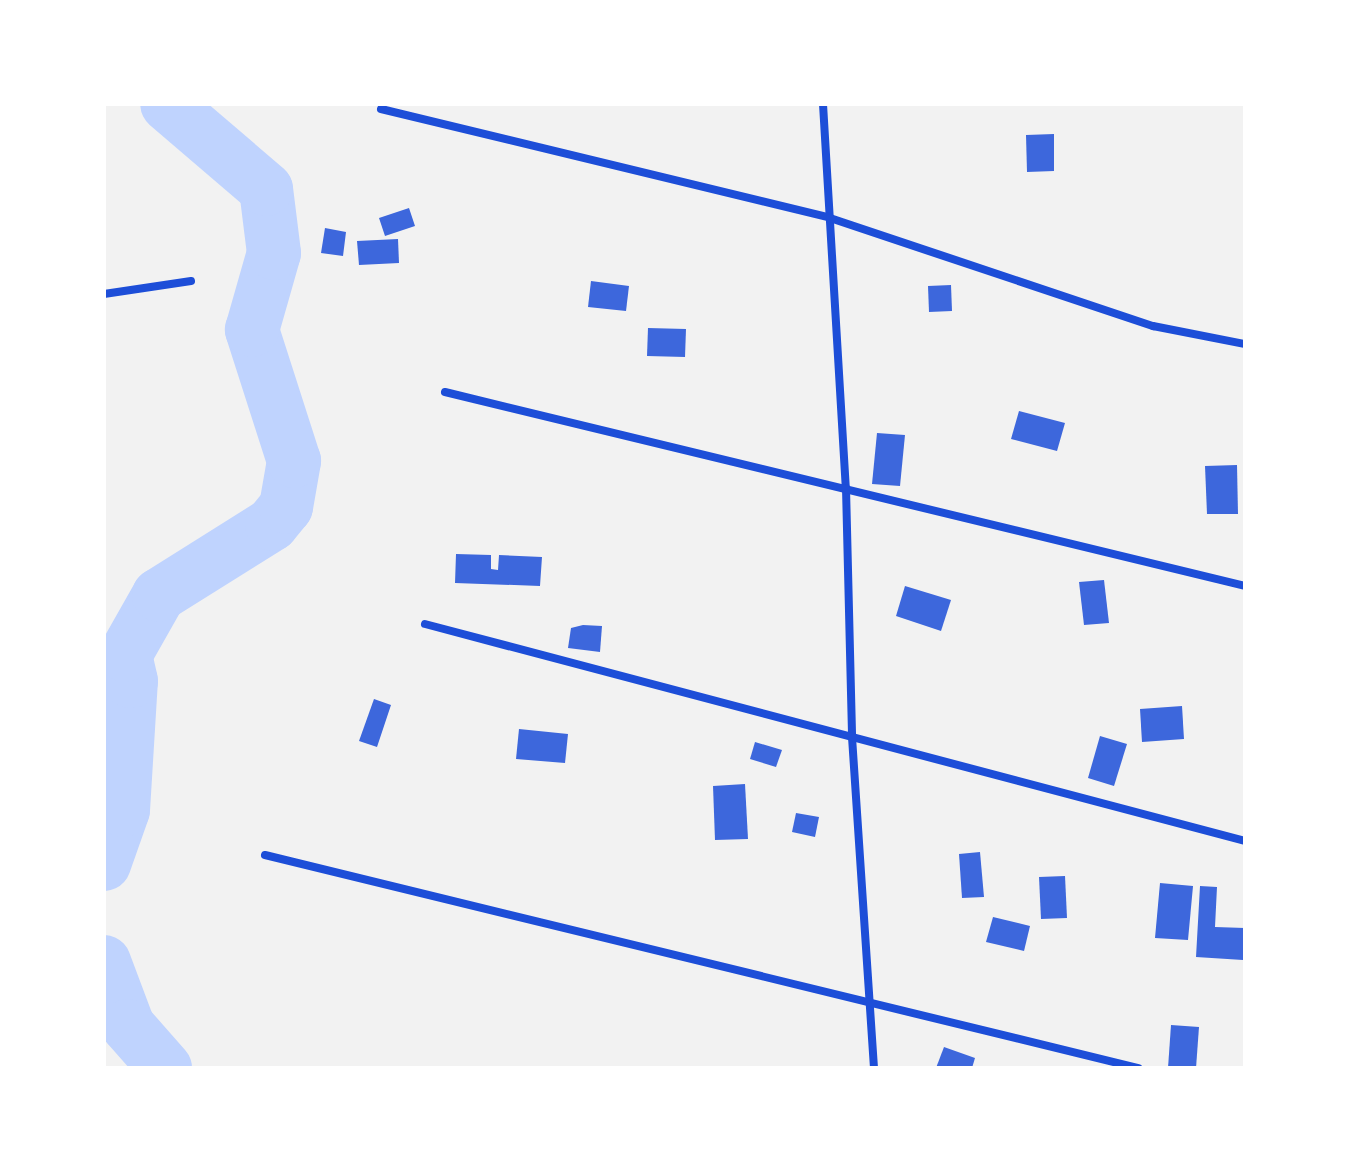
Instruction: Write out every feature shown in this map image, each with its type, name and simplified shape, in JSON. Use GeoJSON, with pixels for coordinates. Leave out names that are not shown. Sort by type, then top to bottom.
{"type":"FeatureCollection","features":[{"type":"Feature","properties":{"kind":"street"},"geometry":{"type":"LineString","coordinates":[[823,104],[846,488],[852,737],[873,1000],[874,1068]]}},
{"type":"Feature","properties":{"kind":"street"},"geometry":{"type":"LineString","coordinates":[[381,109],[830,218],[1153,326],[1245,344]]}},
{"type":"Feature","properties":{"kind":"street"},"geometry":{"type":"LineString","coordinates":[[104,294],[191,281]]}},
{"type":"Feature","properties":{"kind":"street"},"geometry":{"type":"LineString","coordinates":[[445,392],[1245,586]]}},
{"type":"Feature","properties":{"kind":"street"},"geometry":{"type":"LineString","coordinates":[[425,624],[1245,841]]}},
{"type":"Feature","properties":{"kind":"street"},"geometry":{"type":"LineString","coordinates":[[265,855],[873,1000],[1138,1068]]}},
{"type":"Feature","properties":{"kind":"building"},"geometry":{"type":"Polygon","coordinates":[[[1054,134],[1054,171],[1027,172],[1026,135],[1054,134]]]}},
{"type":"Feature","properties":{"kind":"building"},"geometry":{"type":"Polygon","coordinates":[[[409,208],[415,226],[385,236],[379,218],[409,208]]]}},
{"type":"Feature","properties":{"kind":"building"},"geometry":{"type":"Polygon","coordinates":[[[325,228],[346,232],[343,256],[321,253],[325,228]]]}},
{"type":"Feature","properties":{"kind":"building"},"geometry":{"type":"Polygon","coordinates":[[[398,239],[399,263],[359,265],[357,241],[398,239]]]}},
{"type":"Feature","properties":{"kind":"building"},"geometry":{"type":"Polygon","coordinates":[[[591,281],[629,286],[626,311],[588,307],[591,281]]]}},
{"type":"Feature","properties":{"kind":"building"},"geometry":{"type":"Polygon","coordinates":[[[951,285],[952,311],[929,312],[928,286],[951,285]]]}},
{"type":"Feature","properties":{"kind":"building"},"geometry":{"type":"Polygon","coordinates":[[[648,328],[686,329],[685,357],[647,356],[648,328]]]}},
{"type":"Feature","properties":{"kind":"building"},"geometry":{"type":"Polygon","coordinates":[[[1019,411],[1065,423],[1057,451],[1011,439],[1019,411]]]}},
{"type":"Feature","properties":{"kind":"building"},"geometry":{"type":"Polygon","coordinates":[[[877,433],[905,435],[900,486],[872,484],[877,433]]]}},
{"type":"Feature","properties":{"kind":"building"},"geometry":{"type":"Polygon","coordinates":[[[1237,465],[1238,514],[1207,514],[1205,466],[1237,465]]]}},
{"type":"Feature","properties":{"kind":"building"},"geometry":{"type":"Polygon","coordinates":[[[456,554],[491,555],[491,569],[498,570],[499,555],[542,557],[540,586],[455,583],[456,554]]]}},
{"type":"Feature","properties":{"kind":"building"},"geometry":{"type":"Polygon","coordinates":[[[1104,580],[1109,623],[1084,625],[1079,582],[1104,580]]]}},
{"type":"Feature","properties":{"kind":"building"},"geometry":{"type":"Polygon","coordinates":[[[905,586],[951,600],[941,631],[896,616],[905,586]]]}},
{"type":"Feature","properties":{"kind":"building"},"geometry":{"type":"Polygon","coordinates":[[[602,626],[600,652],[568,648],[571,628],[602,626]]]}},
{"type":"Feature","properties":{"kind":"building"},"geometry":{"type":"Polygon","coordinates":[[[374,699],[391,705],[377,747],[359,741],[374,699]]]}},
{"type":"Feature","properties":{"kind":"building"},"geometry":{"type":"Polygon","coordinates":[[[1182,706],[1184,739],[1142,742],[1140,709],[1182,706]]]}},
{"type":"Feature","properties":{"kind":"building"},"geometry":{"type":"Polygon","coordinates":[[[519,729],[568,734],[565,763],[516,759],[519,729]]]}},
{"type":"Feature","properties":{"kind":"building"},"geometry":{"type":"Polygon","coordinates":[[[1100,736],[1127,744],[1114,786],[1088,778],[1100,736]]]}},
{"type":"Feature","properties":{"kind":"building"},"geometry":{"type":"Polygon","coordinates":[[[755,742],[782,750],[776,767],[750,759],[755,742]]]}},
{"type":"Feature","properties":{"kind":"building"},"geometry":{"type":"Polygon","coordinates":[[[745,784],[748,839],[715,840],[713,786],[745,784]]]}},
{"type":"Feature","properties":{"kind":"building"},"geometry":{"type":"Polygon","coordinates":[[[796,813],[819,817],[815,837],[792,832],[796,813]]]}},
{"type":"Feature","properties":{"kind":"building"},"geometry":{"type":"Polygon","coordinates":[[[980,852],[984,897],[962,898],[959,854],[980,852]]]}},
{"type":"Feature","properties":{"kind":"building"},"geometry":{"type":"Polygon","coordinates":[[[1065,876],[1067,918],[1041,919],[1039,877],[1065,876]]]}},
{"type":"Feature","properties":{"kind":"building"},"geometry":{"type":"Polygon","coordinates":[[[1160,883],[1193,886],[1188,940],[1155,938],[1160,883]]]}},
{"type":"Feature","properties":{"kind":"building"},"geometry":{"type":"Polygon","coordinates":[[[1200,886],[1217,887],[1215,927],[1245,928],[1243,960],[1196,957],[1200,886]]]}},
{"type":"Feature","properties":{"kind":"building"},"geometry":{"type":"Polygon","coordinates":[[[993,917],[1030,926],[1024,951],[986,942],[993,917]]]}},
{"type":"Feature","properties":{"kind":"building"},"geometry":{"type":"Polygon","coordinates":[[[1171,1025],[1199,1027],[1196,1068],[1168,1068],[1171,1025]]]}},
{"type":"Feature","properties":{"kind":"building"},"geometry":{"type":"Polygon","coordinates":[[[944,1047],[975,1058],[972,1068],[936,1068],[944,1047]]]}},
{"type":"Feature","properties":{"kind":"waterway"},"geometry":{"type":"LineString","coordinates":[[104,864],[123,810],[131,681],[125,655],[159,595],[272,524],[286,507],[294,461],[252,330],[274,253],[266,189],[167,104]]}},
{"type":"Feature","properties":{"kind":"waterway"},"geometry":{"type":"LineString","coordinates":[[104,962],[128,1026],[165,1068]]}}]}
